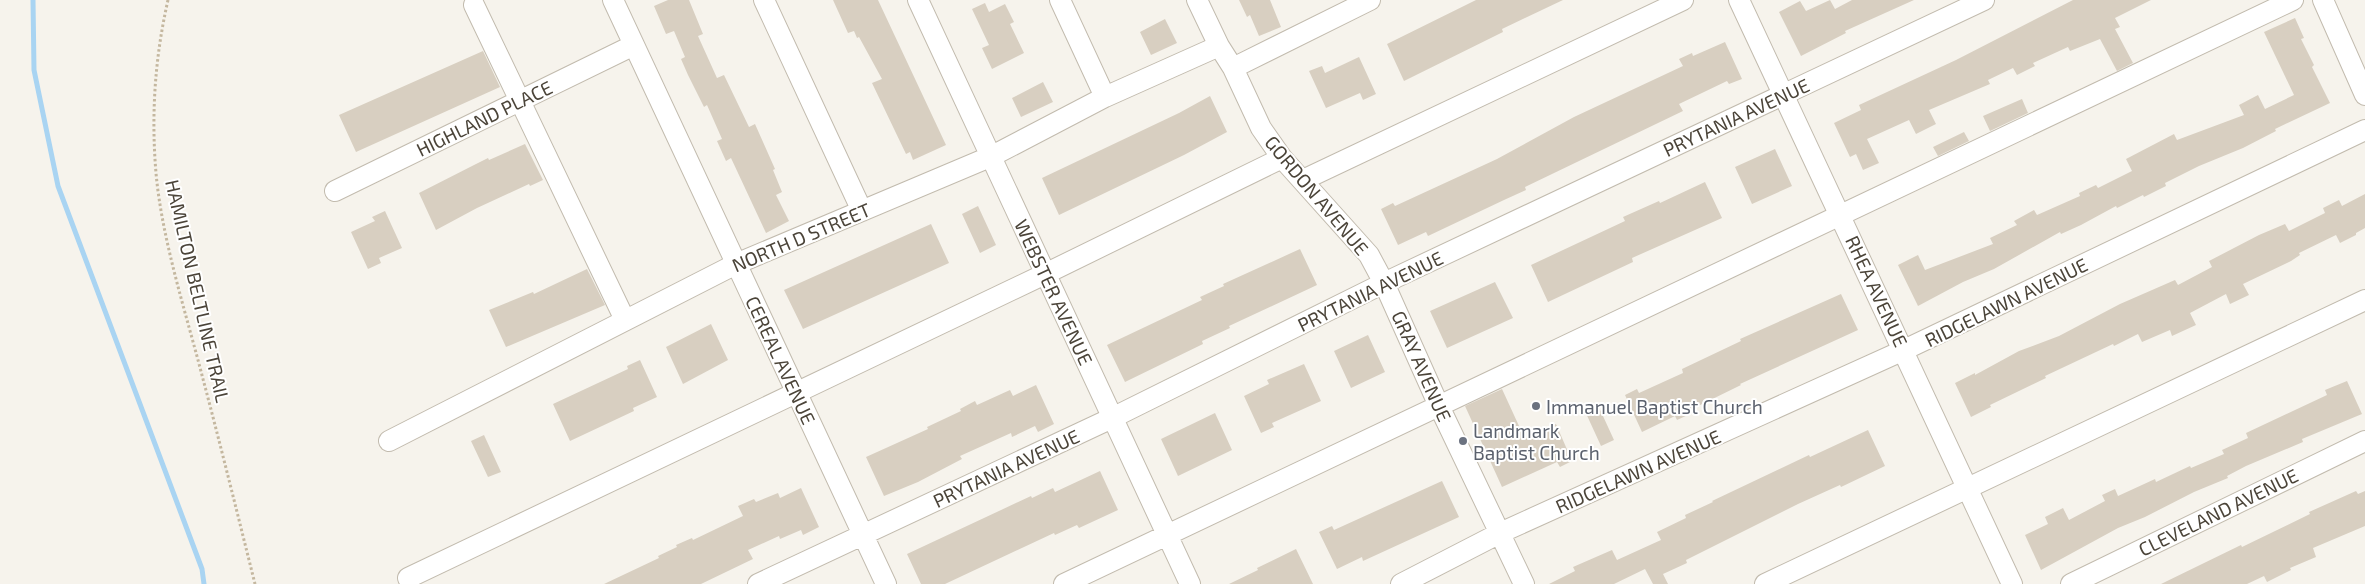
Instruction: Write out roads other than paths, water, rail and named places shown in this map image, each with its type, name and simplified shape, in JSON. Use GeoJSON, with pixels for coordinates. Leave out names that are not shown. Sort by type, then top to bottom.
{"type":"FeatureCollection","features":[{"type":"Feature","properties":{"kind":"street","name":"CEREAL AVENUE"},"geometry":{"type":"LineString","coordinates":[[613,0],[886,584]]}},
{"type":"Feature","properties":{"kind":"street"},"geometry":{"type":"LineString","coordinates":[[764,0],[862,211]]}},
{"type":"Feature","properties":{"kind":"street","name":"WEBSTER AVENUE"},"geometry":{"type":"LineString","coordinates":[[918,0],[1190,584]]}},
{"type":"Feature","properties":{"kind":"street"},"geometry":{"type":"LineString","coordinates":[[1060,0],[1105,98]]}},
{"type":"Feature","properties":{"kind":"street","name":"GORDON AVENUE"},"geometry":{"type":"LineString","coordinates":[[1197,0],[1219,46],[1233,68],[1261,128],[1282,158],[1369,254],[1384,283]]}},
{"type":"Feature","properties":{"kind":"street"},"geometry":{"type":"LineString","coordinates":[[1233,68],[1344,6],[1370,0]]}},
{"type":"Feature","properties":{"kind":"street"},"geometry":{"type":"LineString","coordinates":[[1303,180],[1684,0]]}},
{"type":"Feature","properties":{"kind":"street","name":"RHEA AVENUE"},"geometry":{"type":"LineString","coordinates":[[1739,0],[2012,584]]}},
{"type":"Feature","properties":{"kind":"street","name":"PRYTANIA AVENUE"},"geometry":{"type":"LineString","coordinates":[[758,584],[1112,418],[1384,283],[1984,0]]}},
{"type":"Feature","properties":{"kind":"street"},"geometry":{"type":"LineString","coordinates":[[1064,584],[2293,0]]}},
{"type":"Feature","properties":{"kind":"street"},"geometry":{"type":"LineString","coordinates":[[2323,0],[2365,95]]}},
{"type":"Feature","properties":{"kind":"street"},"geometry":{"type":"LineString","coordinates":[[474,5],[625,320]]}},
{"type":"Feature","properties":{"kind":"street","name":"HIGHLAND PLACE"},"geometry":{"type":"LineString","coordinates":[[335,191],[634,45]]}},
{"type":"Feature","properties":{"kind":"street","name":"NORTH D STREET"},"geometry":{"type":"LineString","coordinates":[[389,440],[736,264],[992,156],[1105,98],[1219,46]]}},
{"type":"Feature","properties":{"kind":"street","name":"RIDGELAWN AVENUE"},"geometry":{"type":"LineString","coordinates":[[1401,584],[1500,533],[1904,350],[2365,130]]}},
{"type":"Feature","properties":{"kind":"street"},"geometry":{"type":"LineString","coordinates":[[408,578],[1045,274],[1282,158]]}},
{"type":"Feature","properties":{"kind":"street","name":"GRAY AVENUE"},"geometry":{"type":"LineString","coordinates":[[1384,283],[1439,406],[1524,584]]}},
{"type":"Feature","properties":{"kind":"street"},"geometry":{"type":"LineString","coordinates":[[1765,584],[2365,300]]}},
{"type":"Feature","properties":{"kind":"street","name":"CLEVELAND AVENUE"},"geometry":{"type":"LineString","coordinates":[[2071,584],[2365,441]]}},
{"type":"Feature","properties":{"kind":"waterway"},"geometry":{"type":"LineString","coordinates":[[33,0],[34,70],[58,186],[202,569],[204,584]]}},
{"type":"Feature","properties":{"kind":"place","name":"Immanuel Baptist Church"},"geometry":{"type":"Point","coordinates":[1536,406]}},
{"type":"Feature","properties":{"kind":"place","name":"Landmark Baptist Church"},"geometry":{"type":"Point","coordinates":[1463,441]}}]}
